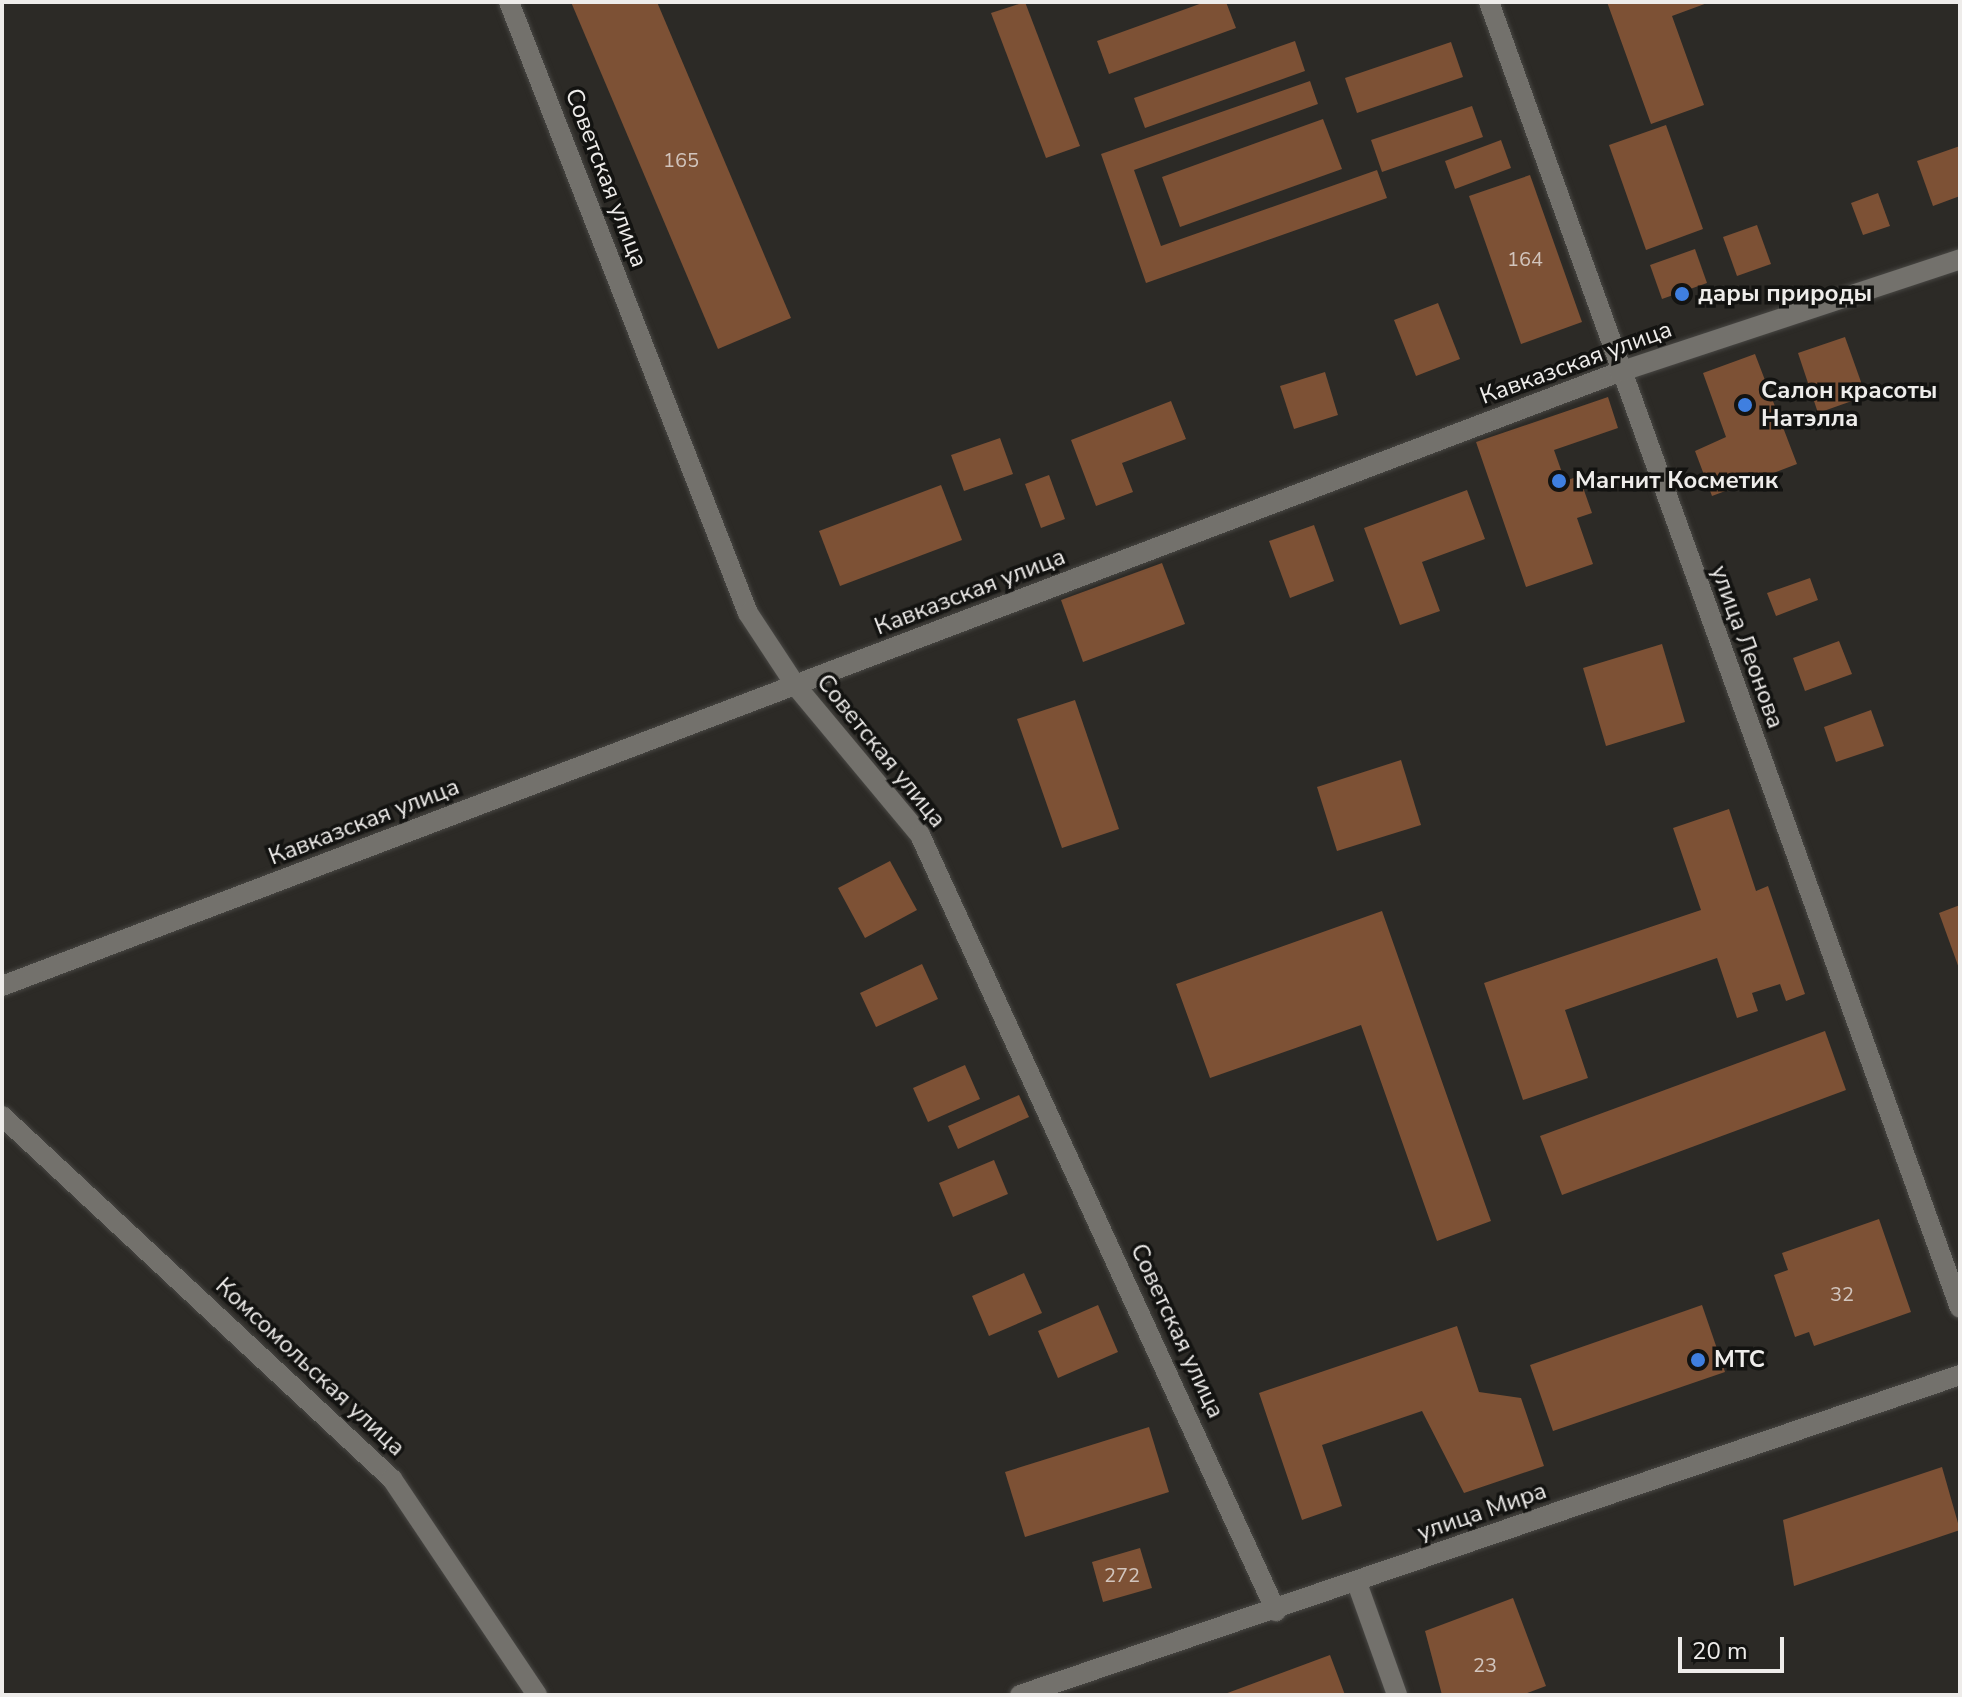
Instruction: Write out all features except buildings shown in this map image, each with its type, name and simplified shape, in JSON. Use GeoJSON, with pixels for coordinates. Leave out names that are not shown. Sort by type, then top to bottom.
{"type":"FeatureCollection","features":[{"type":"Feature","properties":{"kind":"street","name":"Советская улица"},"geometry":{"type":"LineString","coordinates":[[509,2],[748,613],[796,686],[920,835],[1276,1611]]}},
{"type":"Feature","properties":{"kind":"street","name":"улица Леонова"},"geometry":{"type":"LineString","coordinates":[[1489,2],[1619,372],[1960,1308]]}},
{"type":"Feature","properties":{"kind":"street","name":"Кавказская улица"},"geometry":{"type":"LineString","coordinates":[[2,986],[1619,372],[1960,259]]}},
{"type":"Feature","properties":{"kind":"street","name":"Комсомольская улица"},"geometry":{"type":"LineString","coordinates":[[2,1116],[392,1479],[537,1695]]}},
{"type":"Feature","properties":{"kind":"street","name":"улица Мира"},"geometry":{"type":"LineString","coordinates":[[1020,1695],[1276,1611],[1960,1375]]}},
{"type":"Feature","properties":{"kind":"street"},"geometry":{"type":"LineString","coordinates":[[1357,1583],[1397,1695]]}},
{"type":"Feature","properties":{"kind":"street"},"geometry":{"type":"LineString","coordinates":[[1088,1675],[1095,1695]]}},
{"type":"Feature","properties":{"kind":"place","name":"дары природы"},"geometry":{"type":"Point","coordinates":[1682,294]}},
{"type":"Feature","properties":{"kind":"place","name":"Салон красоты Натэлла"},"geometry":{"type":"Point","coordinates":[1745,405]}},
{"type":"Feature","properties":{"kind":"place","name":"Магнит Косметик"},"geometry":{"type":"Point","coordinates":[1559,481]}},
{"type":"Feature","properties":{"kind":"place","name":"МТС"},"geometry":{"type":"Point","coordinates":[1698,1360]}}]}
